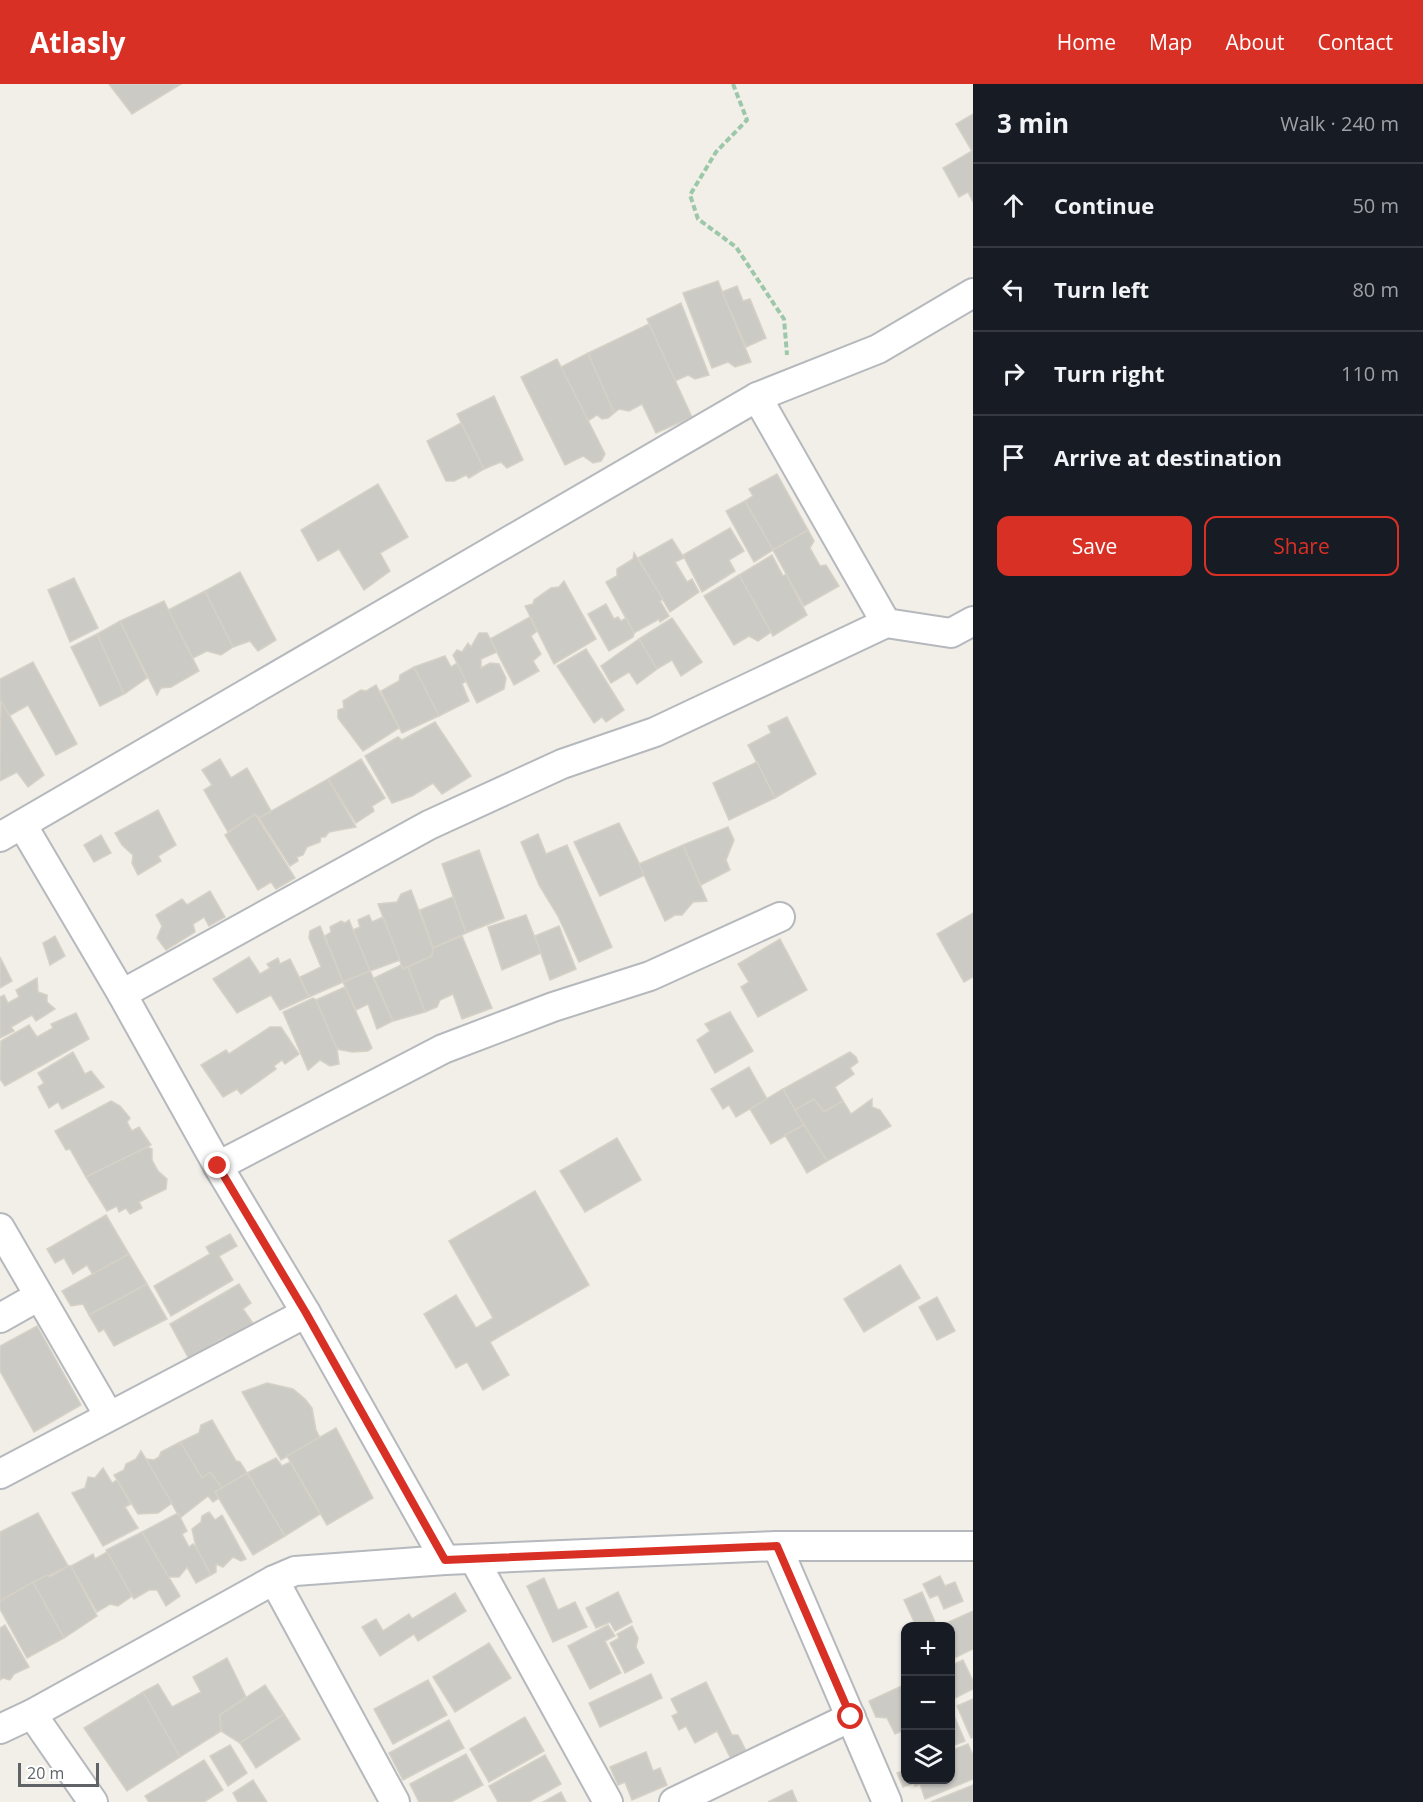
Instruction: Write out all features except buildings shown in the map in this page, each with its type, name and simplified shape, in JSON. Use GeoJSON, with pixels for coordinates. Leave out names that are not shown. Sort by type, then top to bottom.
{"type":"FeatureCollection","features":[{"type":"Feature","properties":{"kind":"street"},"geometry":{"type":"LineString","coordinates":[[445,1560],[306,1313],[218,1166],[122,994],[11,831],[757,397],[878,349],[973,293]]}},
{"type":"Feature","properties":{"kind":"street"},"geometry":{"type":"LineString","coordinates":[[757,397],[886,623]]}},
{"type":"Feature","properties":{"kind":"street"},"geometry":{"type":"LineString","coordinates":[[122,994],[429,825],[562,764],[655,732],[886,623],[951,633],[973,621]]}},
{"type":"Feature","properties":{"kind":"street"},"geometry":{"type":"LineString","coordinates":[[218,1166],[443,1049],[553,1007],[650,976],[780,917]]}},
{"type":"Feature","properties":{"kind":"street"},"geometry":{"type":"LineString","coordinates":[[0,1228],[109,1416]]}},
{"type":"Feature","properties":{"kind":"street"},"geometry":{"type":"LineString","coordinates":[[0,1318],[39,1296]]}},
{"type":"Feature","properties":{"kind":"street"},"geometry":{"type":"LineString","coordinates":[[0,1474],[306,1313]]}},
{"type":"Feature","properties":{"kind":"street"},"geometry":{"type":"LineString","coordinates":[[777,1546],[887,1802]]}},
{"type":"Feature","properties":{"kind":"street"},"geometry":{"type":"LineString","coordinates":[[0,1729],[32,1714],[274,1580],[296,1571],[445,1560],[475,1561],[777,1546],[973,1546]]}},
{"type":"Feature","properties":{"kind":"street"},"geometry":{"type":"LineString","coordinates":[[475,1561],[608,1802]]}},
{"type":"Feature","properties":{"kind":"street"},"geometry":{"type":"LineString","coordinates":[[274,1580],[394,1802]]}},
{"type":"Feature","properties":{"kind":"street"},"geometry":{"type":"LineString","coordinates":[[32,1714],[93,1802]]}},
{"type":"Feature","properties":{"kind":"street"},"geometry":{"type":"LineString","coordinates":[[675,1802],[851,1717]]}},
{"type":"Feature","properties":{"kind":"path"},"geometry":{"type":"LineString","coordinates":[[733,84],[747,120],[716,152],[690,195],[698,219],[736,247],[784,319],[790,383]]}},
{"type":"Feature","properties":{"kind":"route"},"geometry":{"type":"LineString","coordinates":[[218,1166],[306,1313],[445,1560],[475,1561],[777,1546],[851,1717]]}}]}
